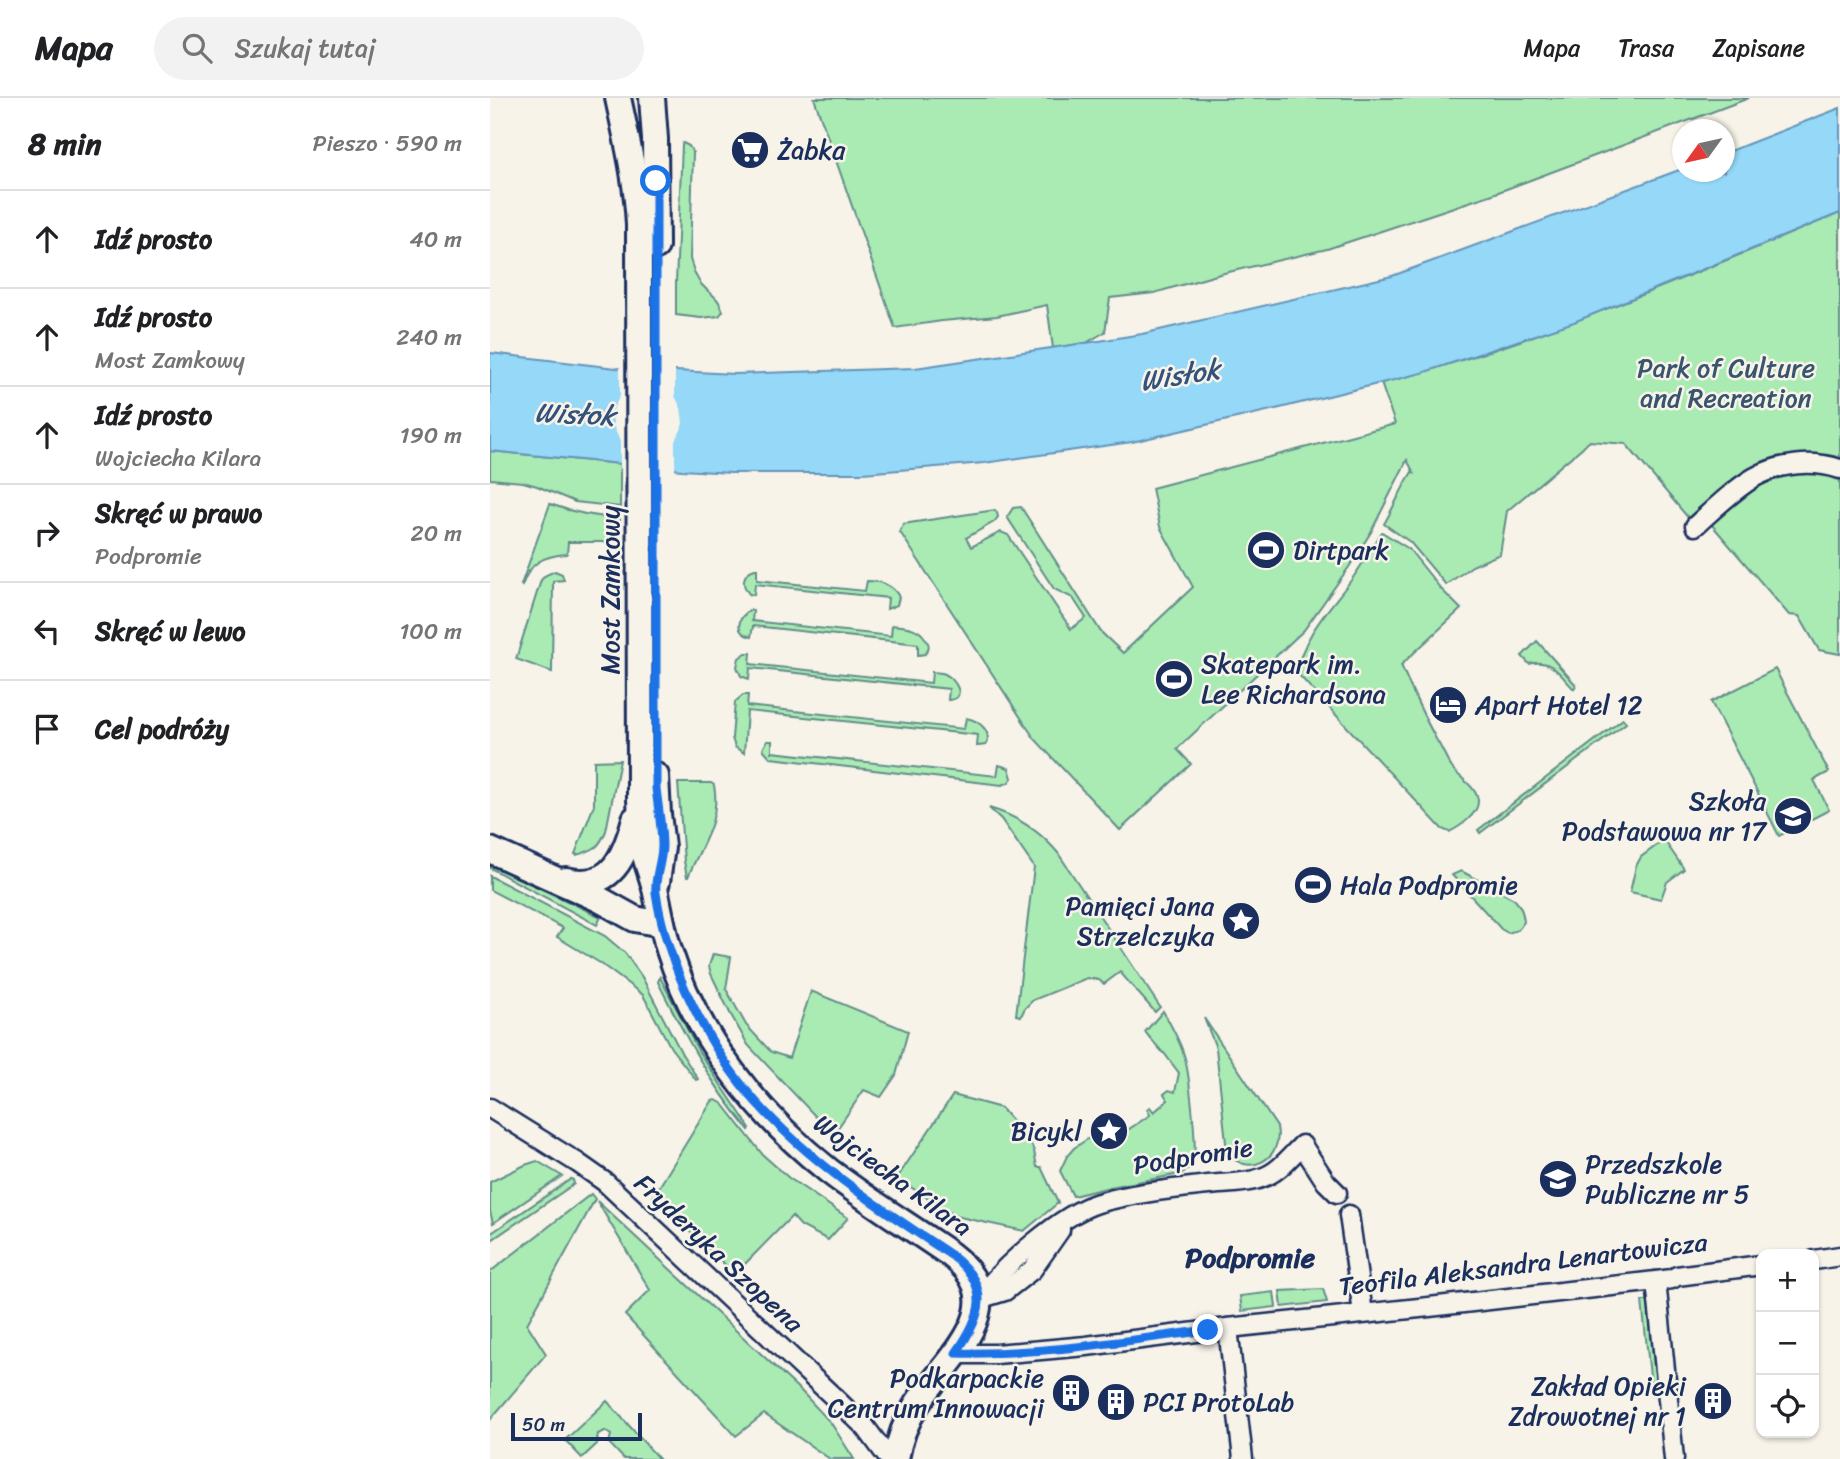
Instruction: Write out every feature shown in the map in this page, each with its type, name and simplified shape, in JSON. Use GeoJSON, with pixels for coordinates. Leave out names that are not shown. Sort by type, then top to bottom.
{"type":"FeatureCollection","features":[{"type":"Feature","properties":{"kind":"main road"},"geometry":{"type":"LineString","coordinates":[[618,98],[633,170],[648,289]]}},
{"type":"Feature","properties":{"kind":"main road"},"geometry":{"type":"LineString","coordinates":[[648,289],[656,153],[652,98]]}},
{"type":"Feature","properties":{"kind":"main road","name":"Most Zamkowy"},"geometry":{"type":"LineString","coordinates":[[648,289],[648,757],[640,799],[642,845],[656,890],[662,925]]}},
{"type":"Feature","properties":{"kind":"main road","name":"Most Zamkowy"},"geometry":{"type":"LineString","coordinates":[[648,757],[656,788],[662,847],[656,890]]}},
{"type":"Feature","properties":{"kind":"main road"},"geometry":{"type":"LineString","coordinates":[[545,876],[579,883],[608,875],[624,853],[640,799]]}},
{"type":"Feature","properties":{"kind":"main road"},"geometry":{"type":"LineString","coordinates":[[490,850],[598,899],[635,919],[662,925]]}},
{"type":"Feature","properties":{"kind":"main road","name":"Wojciecha Kilara"},"geometry":{"type":"LineString","coordinates":[[662,925],[675,966],[697,1013],[720,1053],[754,1100],[794,1141],[831,1173],[961,1262],[974,1279],[979,1299]]}},
{"type":"Feature","properties":{"kind":"main road","name":"Podpromie"},"geometry":{"type":"LineString","coordinates":[[956,1353],[976,1320],[979,1299]]}},
{"type":"Feature","properties":{"kind":"main road"},"geometry":{"type":"LineString","coordinates":[[894,1459],[902,1431],[917,1404],[956,1353]]}},
{"type":"Feature","properties":{"kind":"street"},"geometry":{"type":"LineString","coordinates":[[1695,526],[1755,477],[1769,471],[1812,463],[1840,469]]}},
{"type":"Feature","properties":{"kind":"street","name":"Fryderyka Szopena"},"geometry":{"type":"LineString","coordinates":[[490,1108],[605,1182],[839,1402],[866,1428],[886,1455],[894,1459]]}},
{"type":"Feature","properties":{"kind":"street","name":"Podpromie"},"geometry":{"type":"LineString","coordinates":[[979,1299],[988,1285],[1023,1251],[1085,1208],[1121,1198],[1259,1179],[1279,1168],[1302,1145],[1321,1175],[1337,1193]]}},
{"type":"Feature","properties":{"kind":"street"},"geometry":{"type":"LineString","coordinates":[[1349,1215],[1363,1313]]}},
{"type":"Feature","properties":{"kind":"street"},"geometry":{"type":"LineString","coordinates":[[1819,1258],[1840,1256]]}},
{"type":"Feature","properties":{"kind":"street","name":"Teofila Aleksandra Lenartowicza"},"geometry":{"type":"LineString","coordinates":[[956,1353],[996,1354],[1086,1346],[1656,1281],[1756,1266]]}},
{"type":"Feature","properties":{"kind":"street"},"geometry":{"type":"LineString","coordinates":[[1656,1281],[1674,1459]]}},
{"type":"Feature","properties":{"kind":"street"},"geometry":{"type":"LineString","coordinates":[[1228,1328],[1243,1459]]}},
{"type":"Feature","properties":{"kind":"green space"},"geometry":{"type":"Polygon","coordinates":[[[814,98],[1749,98],[1693,119],[1672,119],[1672,127],[1493,194],[1327,249],[1220,274],[1154,293],[1110,298],[1105,332],[1086,343],[1053,348],[1047,305],[997,316],[895,328],[814,98]]]}},
{"type":"Feature","properties":{"kind":"green space"},"geometry":{"type":"Polygon","coordinates":[[[683,143],[689,146],[693,153],[690,259],[694,273],[721,306],[723,311],[719,316],[701,318],[676,315],[683,143]]]}},
{"type":"Feature","properties":{"kind":"green space","name":"Park of Culture and Recreation"},"geometry":{"type":"Polygon","coordinates":[[[1840,213],[1840,654],[1819,650],[1799,616],[1789,615],[1700,511],[1690,520],[1626,444],[1590,441],[1507,511],[1500,554],[1472,566],[1446,585],[1410,542],[1384,524],[1408,478],[1414,473],[1407,460],[1371,532],[1304,630],[1177,749],[1191,764],[1120,830],[1034,738],[900,532],[903,524],[995,510],[998,517],[994,522],[966,538],[971,547],[1001,532],[1008,535],[1071,629],[1086,618],[1073,598],[1054,589],[1007,517],[1013,508],[1021,507],[1101,632],[1123,653],[1193,587],[1160,527],[1152,488],[1395,424],[1381,383],[1440,367],[1556,328],[1840,213]]]}},
{"type":"Feature","properties":{"kind":"green space"},"geometry":{"type":"Polygon","coordinates":[[[490,451],[620,464],[620,507],[575,502],[523,482],[490,479],[490,451]]]}},
{"type":"Feature","properties":{"kind":"green space"},"geometry":{"type":"Polygon","coordinates":[[[550,504],[585,514],[620,518],[620,542],[568,542],[567,554],[551,556],[538,562],[529,571],[522,586],[521,585],[550,504]]]}},
{"type":"Feature","properties":{"kind":"green space"},"geometry":{"type":"Polygon","coordinates":[[[1382,532],[1409,549],[1461,609],[1401,665],[1450,765],[1472,787],[1477,797],[1477,807],[1472,815],[1449,832],[1442,829],[1296,672],[1312,633],[1382,532]]]}},
{"type":"Feature","properties":{"kind":"green space"},"geometry":{"type":"Polygon","coordinates":[[[755,569],[757,580],[865,591],[867,581],[877,582],[886,584],[899,597],[897,605],[887,609],[888,598],[755,584],[754,595],[749,594],[744,583],[747,573],[755,569]]]}},
{"type":"Feature","properties":{"kind":"green space"},"geometry":{"type":"Polygon","coordinates":[[[555,571],[562,574],[564,580],[553,581],[552,672],[516,659],[541,580],[555,571]]]}},
{"type":"Feature","properties":{"kind":"green space"},"geometry":{"type":"Polygon","coordinates":[[[751,610],[752,621],[891,636],[892,625],[906,627],[922,634],[929,648],[925,654],[918,655],[918,644],[753,626],[751,637],[742,632],[739,625],[751,610]]]}},
{"type":"Feature","properties":{"kind":"green space"},"geometry":{"type":"Polygon","coordinates":[[[1537,641],[1576,685],[1574,689],[1549,665],[1529,664],[1522,656],[1537,641]]]}},
{"type":"Feature","properties":{"kind":"green space"},"geometry":{"type":"Polygon","coordinates":[[[751,653],[750,664],[931,683],[932,672],[942,673],[953,680],[959,693],[954,699],[948,700],[949,689],[750,668],[749,679],[741,676],[737,667],[739,658],[751,653]]]}},
{"type":"Feature","properties":{"kind":"green space"},"geometry":{"type":"Polygon","coordinates":[[[1775,669],[1829,772],[1814,780],[1829,810],[1779,836],[1764,806],[1766,805],[1711,702],[1775,669]]]}},
{"type":"Feature","properties":{"kind":"green space"},"geometry":{"type":"Polygon","coordinates":[[[743,695],[748,695],[747,706],[964,729],[966,718],[983,727],[988,740],[986,745],[977,746],[978,735],[747,711],[744,753],[735,747],[732,738],[735,702],[743,695]]]}},
{"type":"Feature","properties":{"kind":"green space"},"geometry":{"type":"Polygon","coordinates":[[[1623,719],[1626,723],[1480,833],[1478,830],[1623,719]]]}},
{"type":"Feature","properties":{"kind":"green space"},"geometry":{"type":"Polygon","coordinates":[[[767,741],[772,741],[772,752],[997,776],[999,765],[1009,768],[1012,778],[1002,785],[771,758],[763,749],[767,741]]]}},
{"type":"Feature","properties":{"kind":"green space"},"geometry":{"type":"Polygon","coordinates":[[[620,760],[606,831],[595,848],[576,855],[594,805],[594,761],[620,760]]]}},
{"type":"Feature","properties":{"kind":"green space"},"geometry":{"type":"Polygon","coordinates":[[[678,783],[714,785],[715,810],[712,821],[688,877],[684,861],[678,783]]]}},
{"type":"Feature","properties":{"kind":"green space"},"geometry":{"type":"Polygon","coordinates":[[[989,808],[1027,825],[1058,853],[1160,1007],[1155,1012],[1120,972],[1104,984],[1099,980],[1087,978],[1033,1000],[1021,1016],[1016,1015],[1034,867],[1001,819],[989,808]]]}},
{"type":"Feature","properties":{"kind":"green space"},"geometry":{"type":"Polygon","coordinates":[[[1664,840],[1684,869],[1667,882],[1661,899],[1630,892],[1641,857],[1664,840]]]}},
{"type":"Feature","properties":{"kind":"green space"},"geometry":{"type":"Polygon","coordinates":[[[490,865],[601,917],[597,925],[490,868],[490,865]]]}},
{"type":"Feature","properties":{"kind":"green space"},"geometry":{"type":"Polygon","coordinates":[[[1461,871],[1514,899],[1524,918],[1518,930],[1508,933],[1501,929],[1452,875],[1461,871]]]}},
{"type":"Feature","properties":{"kind":"green space"},"geometry":{"type":"Polygon","coordinates":[[[490,876],[605,936],[625,953],[642,977],[698,1079],[696,1080],[671,1048],[643,995],[600,963],[557,937],[563,928],[490,890],[490,876]]]}},
{"type":"Feature","properties":{"kind":"green space"},"geometry":{"type":"Polygon","coordinates":[[[713,954],[731,957],[726,989],[746,1025],[771,1052],[789,1058],[811,991],[908,1031],[896,1075],[881,1097],[864,1090],[833,1135],[748,1045],[711,974],[709,966],[713,954]]]}},
{"type":"Feature","properties":{"kind":"green space"},"geometry":{"type":"Polygon","coordinates":[[[660,977],[699,1052],[749,1130],[699,1059],[658,982],[660,977]]]}},
{"type":"Feature","properties":{"kind":"green space"},"geometry":{"type":"Polygon","coordinates":[[[1163,1011],[1186,1063],[1194,1139],[1192,1163],[1180,1174],[1073,1196],[1060,1171],[1074,1148],[1112,1123],[1117,1124],[1123,1133],[1150,1115],[1147,1109],[1150,1107],[1154,1112],[1168,1100],[1164,1094],[1169,1090],[1175,1092],[1179,1073],[1145,1032],[1163,1011]]]}},
{"type":"Feature","properties":{"kind":"green space"},"geometry":{"type":"Polygon","coordinates":[[[1204,1018],[1277,1127],[1275,1148],[1262,1162],[1244,1164],[1227,1152],[1216,1048],[1204,1018]]]}},
{"type":"Feature","properties":{"kind":"green space"},"geometry":{"type":"Polygon","coordinates":[[[953,1095],[1001,1108],[1029,1140],[1037,1167],[1041,1167],[1058,1203],[1024,1231],[955,1216],[897,1178],[953,1095]]]}},
{"type":"Feature","properties":{"kind":"green space"},"geometry":{"type":"Polygon","coordinates":[[[712,1101],[723,1104],[763,1155],[789,1178],[848,1218],[828,1240],[801,1226],[792,1216],[735,1274],[653,1197],[712,1101]]]}},
{"type":"Feature","properties":{"kind":"green space"},"geometry":{"type":"Polygon","coordinates":[[[537,1161],[562,1176],[493,1223],[490,1211],[490,1182],[537,1161]]]}},
{"type":"Feature","properties":{"kind":"green space"},"geometry":{"type":"Polygon","coordinates":[[[571,1179],[574,1184],[490,1241],[490,1234],[571,1179]]]}},
{"type":"Feature","properties":{"kind":"green space"},"geometry":{"type":"Polygon","coordinates":[[[591,1194],[595,1199],[527,1324],[546,1354],[490,1420],[490,1272],[591,1194]]]}},
{"type":"Feature","properties":{"kind":"green space"},"geometry":{"type":"Polygon","coordinates":[[[597,1201],[802,1392],[831,1423],[854,1459],[830,1459],[764,1414],[736,1436],[625,1315],[650,1290],[597,1201]]]}},
{"type":"Feature","properties":{"kind":"green space"},"geometry":{"type":"Polygon","coordinates":[[[1323,1289],[1327,1302],[1282,1307],[1280,1291],[1323,1289]]]}},
{"type":"Feature","properties":{"kind":"green space"},"geometry":{"type":"Polygon","coordinates":[[[1274,1292],[1276,1307],[1242,1311],[1240,1296],[1274,1292]]]}},
{"type":"Feature","properties":{"kind":"green space"},"geometry":{"type":"Polygon","coordinates":[[[1642,1301],[1650,1301],[1660,1394],[1652,1395],[1642,1301]]]}},
{"type":"Feature","properties":{"kind":"green space"},"geometry":{"type":"Polygon","coordinates":[[[607,1401],[659,1459],[624,1459],[609,1443],[611,1435],[605,1431],[598,1434],[599,1442],[582,1458],[565,1440],[607,1401]]]}},
{"type":"Feature","properties":{"kind":"water","name":"Wisłok"},"geometry":{"type":"Polygon","coordinates":[[[1840,108],[1840,213],[1574,322],[1422,373],[1280,408],[1132,442],[984,463],[863,473],[731,473],[490,451],[490,353],[616,368],[735,374],[915,368],[1142,334],[1392,276],[1672,173],[1672,182],[1735,182],[1735,149],[1840,108]]]}},
{"type":"Feature","properties":{"kind":"pier"},"geometry":{"type":"Polygon","coordinates":[[[620,365],[675,367],[675,396],[681,408],[683,423],[675,441],[675,473],[620,468],[620,441],[612,415],[620,396],[620,365]]]}},
{"type":"Feature","properties":{"kind":"place","name":"Żabka"},"geometry":{"type":"Point","coordinates":[750,150]}},
{"type":"Feature","properties":{"kind":"place","name":"Dirtpark"},"geometry":{"type":"Point","coordinates":[1266,550]}},
{"type":"Feature","properties":{"kind":"place","name":"Skatepark im. Lee Richardsona"},"geometry":{"type":"Point","coordinates":[1174,679]}},
{"type":"Feature","properties":{"kind":"place","name":"Apart Hotel 12"},"geometry":{"type":"Point","coordinates":[1448,705]}},
{"type":"Feature","properties":{"kind":"place","name":"Szkoła Podstawowa nr 17"},"geometry":{"type":"Point","coordinates":[1793,816]}},
{"type":"Feature","properties":{"kind":"place","name":"Hala Podpromie"},"geometry":{"type":"Point","coordinates":[1313,885]}},
{"type":"Feature","properties":{"kind":"place","name":"Pamięci Jana Strzelczyka"},"geometry":{"type":"Point","coordinates":[1241,921]}},
{"type":"Feature","properties":{"kind":"place","name":"Bicykl"},"geometry":{"type":"Point","coordinates":[1109,1131]}},
{"type":"Feature","properties":{"kind":"place","name":"Przedszkole Publiczne nr 5"},"geometry":{"type":"Point","coordinates":[1558,1179]}},
{"type":"Feature","properties":{"kind":"place","name":"Podkarpackie Centrum Innowacji"},"geometry":{"type":"Point","coordinates":[1071,1393]}},
{"type":"Feature","properties":{"kind":"place","name":"Zakład Opieki Zdrowotnej nr 1"},"geometry":{"type":"Point","coordinates":[1713,1401]}},
{"type":"Feature","properties":{"kind":"place","name":"PCI ProtoLab"},"geometry":{"type":"Point","coordinates":[1116,1402]}},
{"type":"Feature","properties":{"kind":"district","name":"Podpromie"},"geometry":{"type":"Point","coordinates":[1250,1257]}},
{"type":"Feature","properties":{"kind":"route"},"geometry":{"type":"LineString","coordinates":[[656,181],[656,788],[662,847],[656,890],[662,925],[682,983],[713,1044],[773,1121],[831,1173],[967,1268],[979,1291],[979,1308],[972,1329],[956,1353],[996,1354],[1086,1346],[1208,1330]]}}]}
